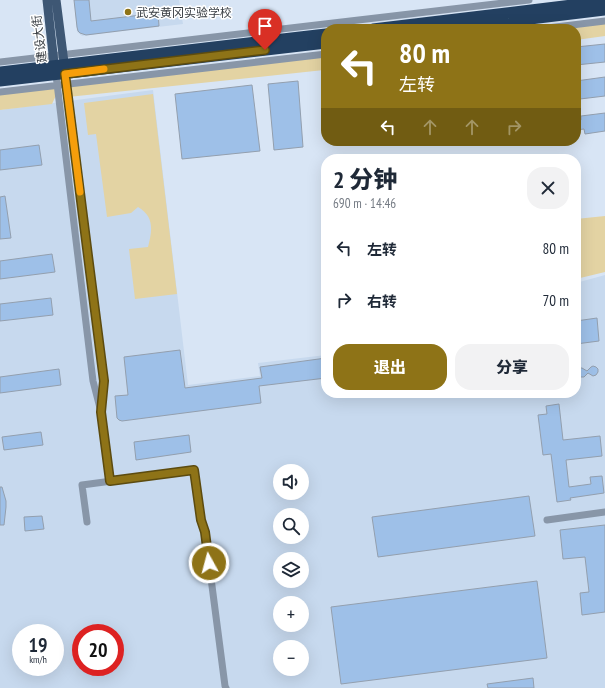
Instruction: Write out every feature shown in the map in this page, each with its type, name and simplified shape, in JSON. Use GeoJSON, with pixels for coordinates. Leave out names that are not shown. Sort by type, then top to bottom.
{"type":"FeatureCollection","features":[{"type":"Feature","properties":{"kind":"highway"},"geometry":{"type":"LineString","coordinates":[[403,24],[475,12],[605,1]]}},
{"type":"Feature","properties":{"kind":"highway"},"geometry":{"type":"LineString","coordinates":[[455,24],[475,12],[605,10]]}},
{"type":"Feature","properties":{"kind":"highway"},"geometry":{"type":"LineString","coordinates":[[0,81],[60,70],[321,35]]}},
{"type":"Feature","properties":{"kind":"highway"},"geometry":{"type":"LineString","coordinates":[[0,72],[60,70],[321,44]]}},
{"type":"Feature","properties":{"kind":"main road","name":"建设大街"},"geometry":{"type":"LineString","coordinates":[[47,0],[60,70]]}},
{"type":"Feature","properties":{"kind":"main road","name":"建设大街"},"geometry":{"type":"LineString","coordinates":[[56,0],[60,70]]}},
{"type":"Feature","properties":{"kind":"street"},"geometry":{"type":"LineString","coordinates":[[389,24],[475,12],[529,0]]}},
{"type":"Feature","properties":{"kind":"street"},"geometry":{"type":"LineString","coordinates":[[580,24],[605,21]]}},
{"type":"Feature","properties":{"kind":"street"},"geometry":{"type":"LineString","coordinates":[[0,92],[60,70],[321,34]]}},
{"type":"Feature","properties":{"kind":"street"},"geometry":{"type":"LineString","coordinates":[[0,62],[60,70],[321,54]]}},
{"type":"Feature","properties":{"kind":"street"},"geometry":{"type":"LineString","coordinates":[[60,70],[93,381],[101,412],[110,481]]}},
{"type":"Feature","properties":{"kind":"street"},"geometry":{"type":"LineString","coordinates":[[60,70],[104,381],[101,412]]}},
{"type":"Feature","properties":{"kind":"street"},"geometry":{"type":"LineString","coordinates":[[87,522],[82,485],[194,470],[201,520],[205,532],[226,688]]}},
{"type":"Feature","properties":{"kind":"street"},"geometry":{"type":"LineString","coordinates":[[548,520],[605,512]]}},
{"type":"Feature","properties":{"kind":"shaded area","name":"武安黄冈实验学校"},"geometry":{"type":"Polygon","coordinates":[[[74,0],[179,0],[183,24],[82,36],[77,32],[74,0]]]}},
{"type":"Feature","properties":{"kind":"shaded area"},"geometry":{"type":"Polygon","coordinates":[[[605,21],[605,36],[581,39],[580,24],[605,21]]]}},
{"type":"Feature","properties":{"kind":"shaded area"},"geometry":{"type":"Polygon","coordinates":[[[321,55],[321,70],[68,97],[73,84],[321,55]]]}},
{"type":"Feature","properties":{"kind":"shaded area"},"geometry":{"type":"Polygon","coordinates":[[[50,86],[58,91],[52,104],[0,110],[0,93],[50,86]]]}},
{"type":"Feature","properties":{"kind":"shaded area"},"geometry":{"type":"Polygon","coordinates":[[[153,90],[188,385],[260,376],[258,363],[321,356],[321,398],[581,398],[581,282],[605,275],[605,688],[0,688],[0,110],[153,90]]]}},
{"type":"Feature","properties":{"kind":"shaded area"},"geometry":{"type":"Polygon","coordinates":[[[153,94],[177,294],[135,299],[129,249],[148,247],[151,235],[150,220],[138,207],[131,213],[107,217],[96,134],[88,135],[84,103],[153,94]]]}},
{"type":"Feature","properties":{"kind":"shaded area"},"geometry":{"type":"Polygon","coordinates":[[[605,216],[605,272],[581,278],[581,218],[605,216]]]}},
{"type":"Feature","properties":{"kind":"building"},"geometry":{"type":"Polygon","coordinates":[[[74,0],[89,0],[91,21],[158,13],[159,26],[86,35],[78,31],[74,0]]]}},
{"type":"Feature","properties":{"kind":"building"},"geometry":{"type":"Polygon","coordinates":[[[605,44],[605,62],[581,64],[581,46],[605,44]]]}},
{"type":"Feature","properties":{"kind":"building"},"geometry":{"type":"Polygon","coordinates":[[[605,77],[605,96],[581,99],[581,80],[605,77]]]}},
{"type":"Feature","properties":{"kind":"building"},"geometry":{"type":"Polygon","coordinates":[[[298,81],[303,147],[274,150],[268,84],[298,81]]]}},
{"type":"Feature","properties":{"kind":"building"},"geometry":{"type":"Polygon","coordinates":[[[252,85],[260,151],[182,159],[175,94],[252,85]]]}},
{"type":"Feature","properties":{"kind":"building"},"geometry":{"type":"Polygon","coordinates":[[[605,113],[605,131],[585,134],[584,129],[581,129],[581,116],[605,113]]]}},
{"type":"Feature","properties":{"kind":"building"},"geometry":{"type":"Polygon","coordinates":[[[39,145],[42,165],[0,170],[0,150],[39,145]]]}},
{"type":"Feature","properties":{"kind":"building"},"geometry":{"type":"Polygon","coordinates":[[[5,196],[11,238],[0,239],[0,197],[5,196]]]}},
{"type":"Feature","properties":{"kind":"building"},"geometry":{"type":"Polygon","coordinates":[[[52,254],[55,272],[0,279],[0,261],[52,254]]]}},
{"type":"Feature","properties":{"kind":"building"},"geometry":{"type":"Polygon","coordinates":[[[51,298],[53,315],[0,321],[0,304],[51,298]]]}},
{"type":"Feature","properties":{"kind":"building"},"geometry":{"type":"Polygon","coordinates":[[[597,318],[599,341],[581,343],[581,320],[597,318]]]}},
{"type":"Feature","properties":{"kind":"building"},"geometry":{"type":"Polygon","coordinates":[[[180,350],[185,388],[262,378],[260,367],[321,359],[321,379],[259,386],[261,403],[122,421],[117,418],[115,396],[128,395],[124,357],[180,350]]]}},
{"type":"Feature","properties":{"kind":"building"},"geometry":{"type":"Polygon","coordinates":[[[593,366],[598,369],[596,375],[593,376],[588,373],[584,377],[581,377],[581,368],[587,371],[593,366]]]}},
{"type":"Feature","properties":{"kind":"building"},"geometry":{"type":"Polygon","coordinates":[[[59,369],[61,385],[0,393],[0,377],[59,369]]]}},
{"type":"Feature","properties":{"kind":"building"},"geometry":{"type":"Polygon","coordinates":[[[559,404],[563,440],[600,436],[602,456],[566,460],[569,487],[591,484],[590,477],[602,476],[604,493],[570,498],[571,500],[557,502],[551,454],[543,455],[538,415],[547,414],[546,406],[559,404]]]}},
{"type":"Feature","properties":{"kind":"building"},"geometry":{"type":"Polygon","coordinates":[[[41,432],[43,445],[4,450],[2,437],[41,432]]]}},
{"type":"Feature","properties":{"kind":"building"},"geometry":{"type":"Polygon","coordinates":[[[189,435],[191,452],[136,460],[134,442],[189,435]]]}},
{"type":"Feature","properties":{"kind":"building"},"geometry":{"type":"Polygon","coordinates":[[[0,487],[2,487],[6,501],[4,525],[0,525],[0,487]]]}},
{"type":"Feature","properties":{"kind":"building"},"geometry":{"type":"Polygon","coordinates":[[[529,496],[535,536],[378,557],[372,517],[529,496]]]}},
{"type":"Feature","properties":{"kind":"building"},"geometry":{"type":"Polygon","coordinates":[[[42,516],[44,529],[25,531],[24,517],[42,516]]]}},
{"type":"Feature","properties":{"kind":"building"},"geometry":{"type":"Polygon","coordinates":[[[605,525],[605,612],[582,615],[580,593],[589,592],[585,557],[563,559],[560,530],[605,525]]]}},
{"type":"Feature","properties":{"kind":"building"},"geometry":{"type":"Polygon","coordinates":[[[537,581],[547,658],[341,684],[331,607],[537,581]]]}},
{"type":"Feature","properties":{"kind":"building"},"geometry":{"type":"Polygon","coordinates":[[[533,678],[534,688],[488,688],[487,684],[533,678]]]}},
{"type":"Feature","properties":{"kind":"slow traffic"},"geometry":{"type":"LineString","coordinates":[[80,192],[65,74],[104,69]]}},
{"type":"Feature","properties":{"kind":"place","name":"武安黄冈实验学校"},"geometry":{"type":"Point","coordinates":[128,12]}},
{"type":"Feature","properties":{"kind":"route"},"geometry":{"type":"LineString","coordinates":[[209,563],[194,470],[110,481],[101,412],[104,381],[65,74],[265,50]]}}]}
